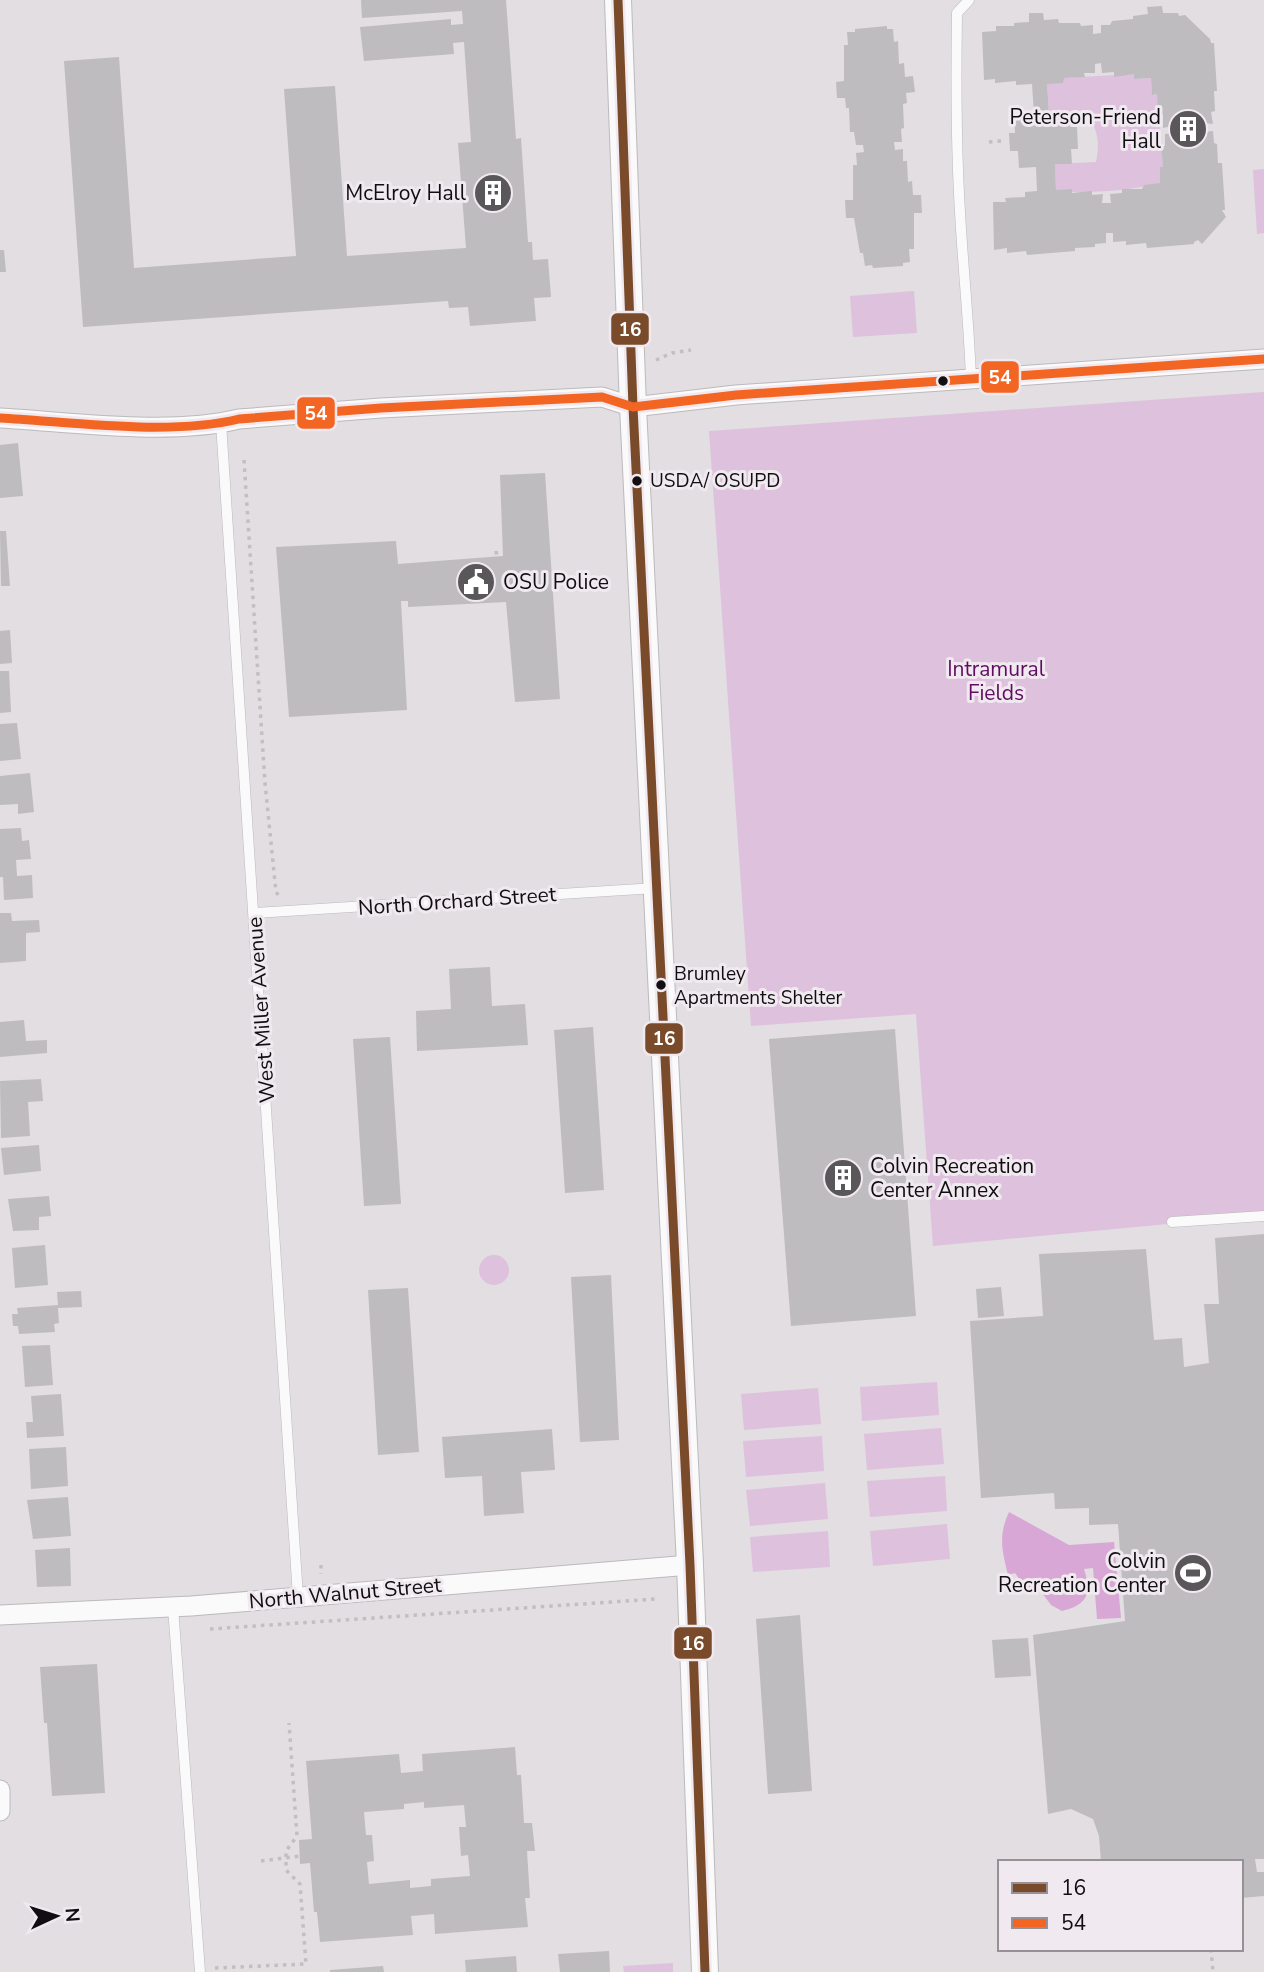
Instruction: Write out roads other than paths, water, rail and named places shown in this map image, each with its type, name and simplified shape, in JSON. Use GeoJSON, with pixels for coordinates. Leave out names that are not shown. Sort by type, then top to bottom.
{"type":"FeatureCollection","features":[{"type":"Feature","properties":{"kind":"street"},"geometry":{"type":"LineString","coordinates":[[618,0],[634,407],[690,1565],[705,1972]]}},
{"type":"Feature","properties":{"kind":"street"},"geometry":{"type":"LineString","coordinates":[[0,418],[187,426],[239,419],[381,408],[602,397],[634,407],[736,396],[1264,359]]}},
{"type":"Feature","properties":{"kind":"street","name":"North Walnut Street"},"geometry":{"type":"LineString","coordinates":[[0,1615],[173,1607],[690,1565]]}},
{"type":"Feature","properties":{"kind":"street"},"geometry":{"type":"LineString","coordinates":[[0,1790],[0,1811]]}},
{"type":"Feature","properties":{"kind":"lane"},"geometry":{"type":"LineString","coordinates":[[970,0],[957,13],[957,53],[960,212],[971,379]]}},
{"type":"Feature","properties":{"kind":"lane","name":"West Miller Avenue"},"geometry":{"type":"LineString","coordinates":[[221,423],[298,1597]]}},
{"type":"Feature","properties":{"kind":"lane","name":"North Orchard Street"},"geometry":{"type":"LineString","coordinates":[[255,913],[658,888]]}},
{"type":"Feature","properties":{"kind":"lane"},"geometry":{"type":"LineString","coordinates":[[1172,1222],[1264,1216]]}},
{"type":"Feature","properties":{"kind":"lane"},"geometry":{"type":"LineString","coordinates":[[173,1607],[200,1970]]}},
{"type":"Feature","properties":{"kind":"place","name":"Peterson-Friend Hall"},"geometry":{"type":"Point","coordinates":[1188,129]}},
{"type":"Feature","properties":{"kind":"place","name":"McElroy Hall"},"geometry":{"type":"Point","coordinates":[493,193]}},
{"type":"Feature","properties":{"kind":"place","name":"USDA/ OSUPD"},"geometry":{"type":"Point","coordinates":[637,481]}},
{"type":"Feature","properties":{"kind":"place","name":"OSU Police"},"geometry":{"type":"Point","coordinates":[476,582]}},
{"type":"Feature","properties":{"kind":"place","name":"Brumley Apartments Shelter"},"geometry":{"type":"Point","coordinates":[661,985]}},
{"type":"Feature","properties":{"kind":"place","name":"Colvin Recreation Center Annex"},"geometry":{"type":"Point","coordinates":[843,1178]}},
{"type":"Feature","properties":{"kind":"place","name":"Colvin Recreation Center"},"geometry":{"type":"Point","coordinates":[1193,1573]}},
{"type":"Feature","properties":{"kind":"park label","name":"Intramural Fields"},"geometry":{"type":"Point","coordinates":[996,681]}}]}
